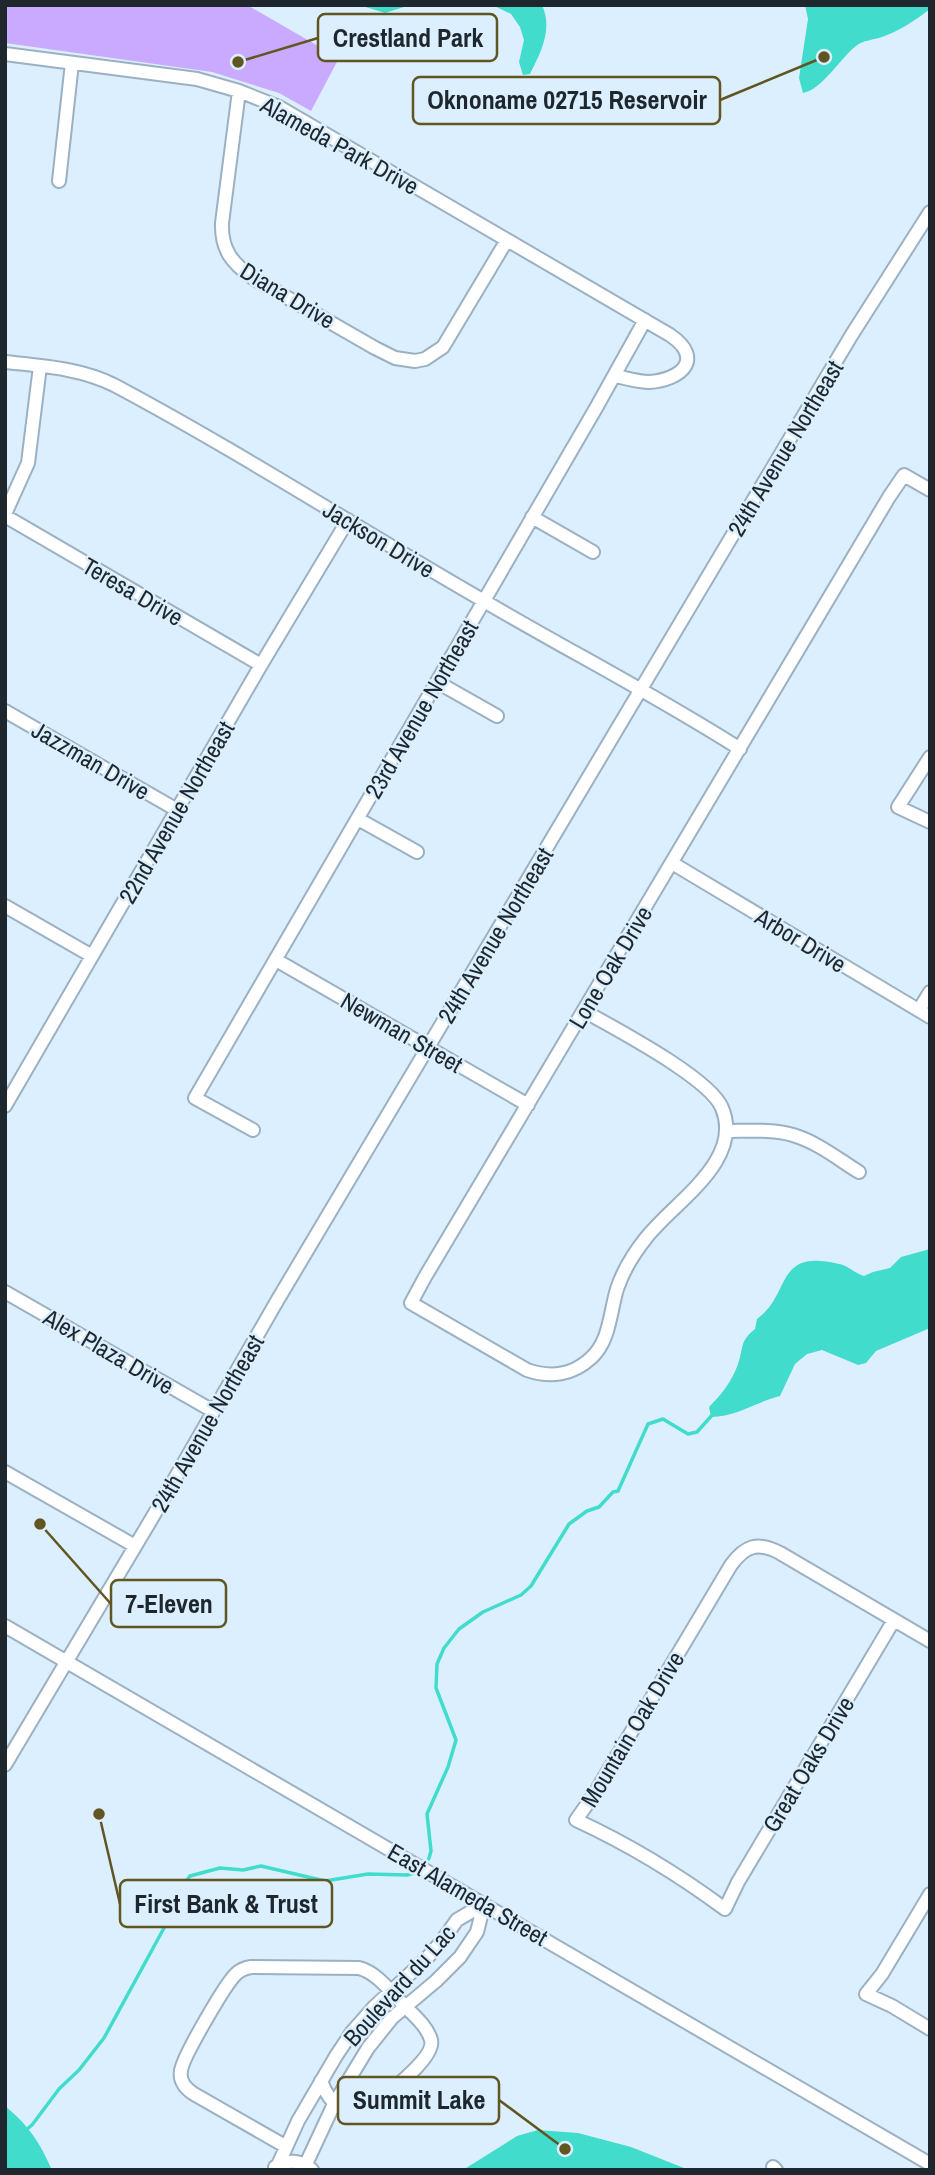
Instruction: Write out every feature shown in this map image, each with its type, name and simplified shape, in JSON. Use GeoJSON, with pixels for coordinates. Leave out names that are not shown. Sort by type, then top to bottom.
{"type":"FeatureCollection","features":[{"type":"Feature","properties":{"kind":"street","name":"Alameda Park Drive"},"geometry":{"type":"LineString","coordinates":[[5,54],[197,79],[239,91],[279,107],[645,320],[682,343],[688,356],[679,372],[671,377],[645,382],[615,376]]}},
{"type":"Feature","properties":{"kind":"street"},"geometry":{"type":"LineString","coordinates":[[59,181],[72,63]]}},
{"type":"Feature","properties":{"kind":"street","name":"Diana Drive"},"geometry":{"type":"LineString","coordinates":[[239,91],[221,235],[227,254],[239,268],[253,278],[376,348],[404,360],[425,359],[443,347],[507,240]]}},
{"type":"Feature","properties":{"kind":"street","name":"24th Avenue Northeast"},"geometry":{"type":"LineString","coordinates":[[5,1765],[641,689],[851,337],[930,212]]}},
{"type":"Feature","properties":{"kind":"street","name":"23rd Avenue Northeast"},"geometry":{"type":"LineString","coordinates":[[253,1130],[195,1098],[645,320]]}},
{"type":"Feature","properties":{"kind":"street","name":"Jackson Drive"},"geometry":{"type":"LineString","coordinates":[[5,362],[86,374],[114,385],[484,601],[641,689],[740,749]]}},
{"type":"Feature","properties":{"kind":"street","name":"Teresa Drive"},"geometry":{"type":"LineString","coordinates":[[40,366],[29,463],[5,515],[261,665]]}},
{"type":"Feature","properties":{"kind":"street","name":"Lone Oak Drive"},"geometry":{"type":"LineString","coordinates":[[727,1131],[724,1148],[713,1168],[646,1238],[629,1264],[616,1292],[600,1347],[593,1357],[575,1370],[546,1375],[527,1370],[411,1303],[888,497],[904,475],[930,489]]}},
{"type":"Feature","properties":{"kind":"street"},"geometry":{"type":"LineString","coordinates":[[532,517],[593,552]]}},
{"type":"Feature","properties":{"kind":"street","name":"22nd Avenue Northeast"},"geometry":{"type":"LineString","coordinates":[[6,1103],[348,520]]}},
{"type":"Feature","properties":{"kind":"street"},"geometry":{"type":"LineString","coordinates":[[437,682],[497,716]]}},
{"type":"Feature","properties":{"kind":"street","name":"Jazzman Drive"},"geometry":{"type":"LineString","coordinates":[[5,710],[177,810]]}},
{"type":"Feature","properties":{"kind":"street"},"geometry":{"type":"LineString","coordinates":[[930,757],[898,807],[930,822]]}},
{"type":"Feature","properties":{"kind":"street"},"geometry":{"type":"LineString","coordinates":[[358,819],[418,852]]}},
{"type":"Feature","properties":{"kind":"street","name":"Arbor Drive"},"geometry":{"type":"LineString","coordinates":[[672,863],[924,1014]]}},
{"type":"Feature","properties":{"kind":"street"},"geometry":{"type":"LineString","coordinates":[[5,906],[92,956]]}},
{"type":"Feature","properties":{"kind":"street","name":"Newman Street"},"geometry":{"type":"LineString","coordinates":[[276,960],[528,1105]]}},
{"type":"Feature","properties":{"kind":"street"},"geometry":{"type":"LineString","coordinates":[[924,1014],[930,992]]}},
{"type":"Feature","properties":{"kind":"street"},"geometry":{"type":"LineString","coordinates":[[584,1011],[700,1081],[716,1097],[722,1108],[727,1131],[794,1135],[859,1172]]}},
{"type":"Feature","properties":{"kind":"street","name":"Alex Plaza Drive"},"geometry":{"type":"LineString","coordinates":[[5,1292],[213,1411]]}},
{"type":"Feature","properties":{"kind":"street"},"geometry":{"type":"LineString","coordinates":[[5,1472],[135,1546]]}},
{"type":"Feature","properties":{"kind":"street","name":"Mountain Oak Drive"},"geometry":{"type":"LineString","coordinates":[[725,1909],[696,1887],[576,1820],[596,1793],[731,1565],[743,1550],[770,1547],[894,1620]]}},
{"type":"Feature","properties":{"kind":"street"},"geometry":{"type":"LineString","coordinates":[[894,1620],[930,1641]]}},
{"type":"Feature","properties":{"kind":"street","name":"Great Oaks Drive"},"geometry":{"type":"LineString","coordinates":[[725,1909],[738,1882],[894,1620]]}},
{"type":"Feature","properties":{"kind":"street","name":"East Alameda Street"},"geometry":{"type":"LineString","coordinates":[[5,1626],[930,2164]]}},
{"type":"Feature","properties":{"kind":"street"},"geometry":{"type":"LineString","coordinates":[[930,1894],[882,1974],[866,1994],[930,2029]]}},
{"type":"Feature","properties":{"kind":"street","name":"Boulevard du Lac"},"geometry":{"type":"LineString","coordinates":[[275,2167],[321,2081],[352,2032],[427,1958],[457,1920],[484,1904]]}},
{"type":"Feature","properties":{"kind":"street","name":"Boulevard du Lac"},"geometry":{"type":"LineString","coordinates":[[309,2167],[334,2104],[374,2039],[392,2018],[460,1957],[477,1932],[484,1904]]}},
{"type":"Feature","properties":{"kind":"street"},"geometry":{"type":"LineString","coordinates":[[285,2146],[194,2094],[188,2090],[181,2078],[180,2072],[186,2057],[233,1977],[244,1968],[251,1967],[359,1968],[371,1972],[405,2007]]}},
{"type":"Feature","properties":{"kind":"street","name":"Boulevard du Lac"},"geometry":{"type":"LineString","coordinates":[[334,2104],[346,2111],[363,2112],[371,2108],[426,2058],[432,2041],[427,2030],[405,2007]]}},
{"type":"Feature","properties":{"kind":"street"},"geometry":{"type":"LineString","coordinates":[[321,2081],[327,2096],[334,2104]]}},
{"type":"Feature","properties":{"kind":"street"},"geometry":{"type":"LineString","coordinates":[[275,2167],[289,2161],[309,2167]]}},
{"type":"Feature","properties":{"kind":"shaded area"},"geometry":{"type":"Polygon","coordinates":[[[5,5],[247,5],[339,58],[311,111],[279,93],[212,72],[5,43],[5,5]]]}},
{"type":"Feature","properties":{"kind":"shaded area"},"geometry":{"type":"Polygon","coordinates":[[[359,5],[410,5],[385,13],[359,5]]]}},
{"type":"Feature","properties":{"kind":"shaded area"},"geometry":{"type":"Polygon","coordinates":[[[492,5],[542,5],[546,32],[542,49],[530,74],[523,75],[519,62],[524,40],[520,27],[511,14],[492,5]]]}},
{"type":"Feature","properties":{"kind":"shaded area"},"geometry":{"type":"Polygon","coordinates":[[[805,5],[930,5],[930,9],[895,32],[859,44],[817,86],[803,93],[799,78],[808,19],[805,5]]]}},
{"type":"Feature","properties":{"kind":"shaded area"},"geometry":{"type":"Polygon","coordinates":[[[930,1249],[930,1328],[876,1351],[866,1363],[858,1365],[822,1350],[807,1354],[795,1364],[780,1396],[729,1415],[711,1417],[709,1407],[733,1376],[744,1341],[755,1329],[757,1319],[768,1309],[794,1268],[804,1262],[818,1261],[843,1265],[864,1276],[890,1268],[901,1257],[930,1249]]]}},
{"type":"Feature","properties":{"kind":"shaded area"},"geometry":{"type":"Polygon","coordinates":[[[5,2106],[33,2135],[52,2170],[5,2170],[5,2106]]]}},
{"type":"Feature","properties":{"kind":"shaded area"},"geometry":{"type":"Polygon","coordinates":[[[538,2130],[578,2133],[631,2147],[689,2170],[463,2170],[517,2136],[538,2130]]]}},
{"type":"Feature","properties":{"kind":"waterway"},"geometry":{"type":"LineString","coordinates":[[27,2129],[104,2038],[164,1928],[178,1891],[190,1876],[220,1868],[243,1870],[261,1866],[325,1881],[368,1874],[407,1875],[422,1871],[431,1851],[427,1814],[448,1767],[456,1740],[436,1688],[437,1664],[444,1648],[459,1629],[483,1612],[521,1595],[531,1586],[569,1524],[587,1511],[599,1507],[613,1492],[618,1491],[648,1424],[663,1419],[688,1434],[697,1432],[714,1413]]}},
{"type":"Feature","properties":{"kind":"place","name":"Oknoname 02715 Reservoir"},"geometry":{"type":"Point","coordinates":[824,57]}},
{"type":"Feature","properties":{"kind":"place","name":"Crestland Park"},"geometry":{"type":"Point","coordinates":[238,62]}},
{"type":"Feature","properties":{"kind":"place","name":"7-Eleven"},"geometry":{"type":"Point","coordinates":[40,1524]}},
{"type":"Feature","properties":{"kind":"place","name":"First Bank & Trust"},"geometry":{"type":"Point","coordinates":[99,1814]}},
{"type":"Feature","properties":{"kind":"place","name":"Summit Lake"},"geometry":{"type":"Point","coordinates":[565,2149]}}]}
